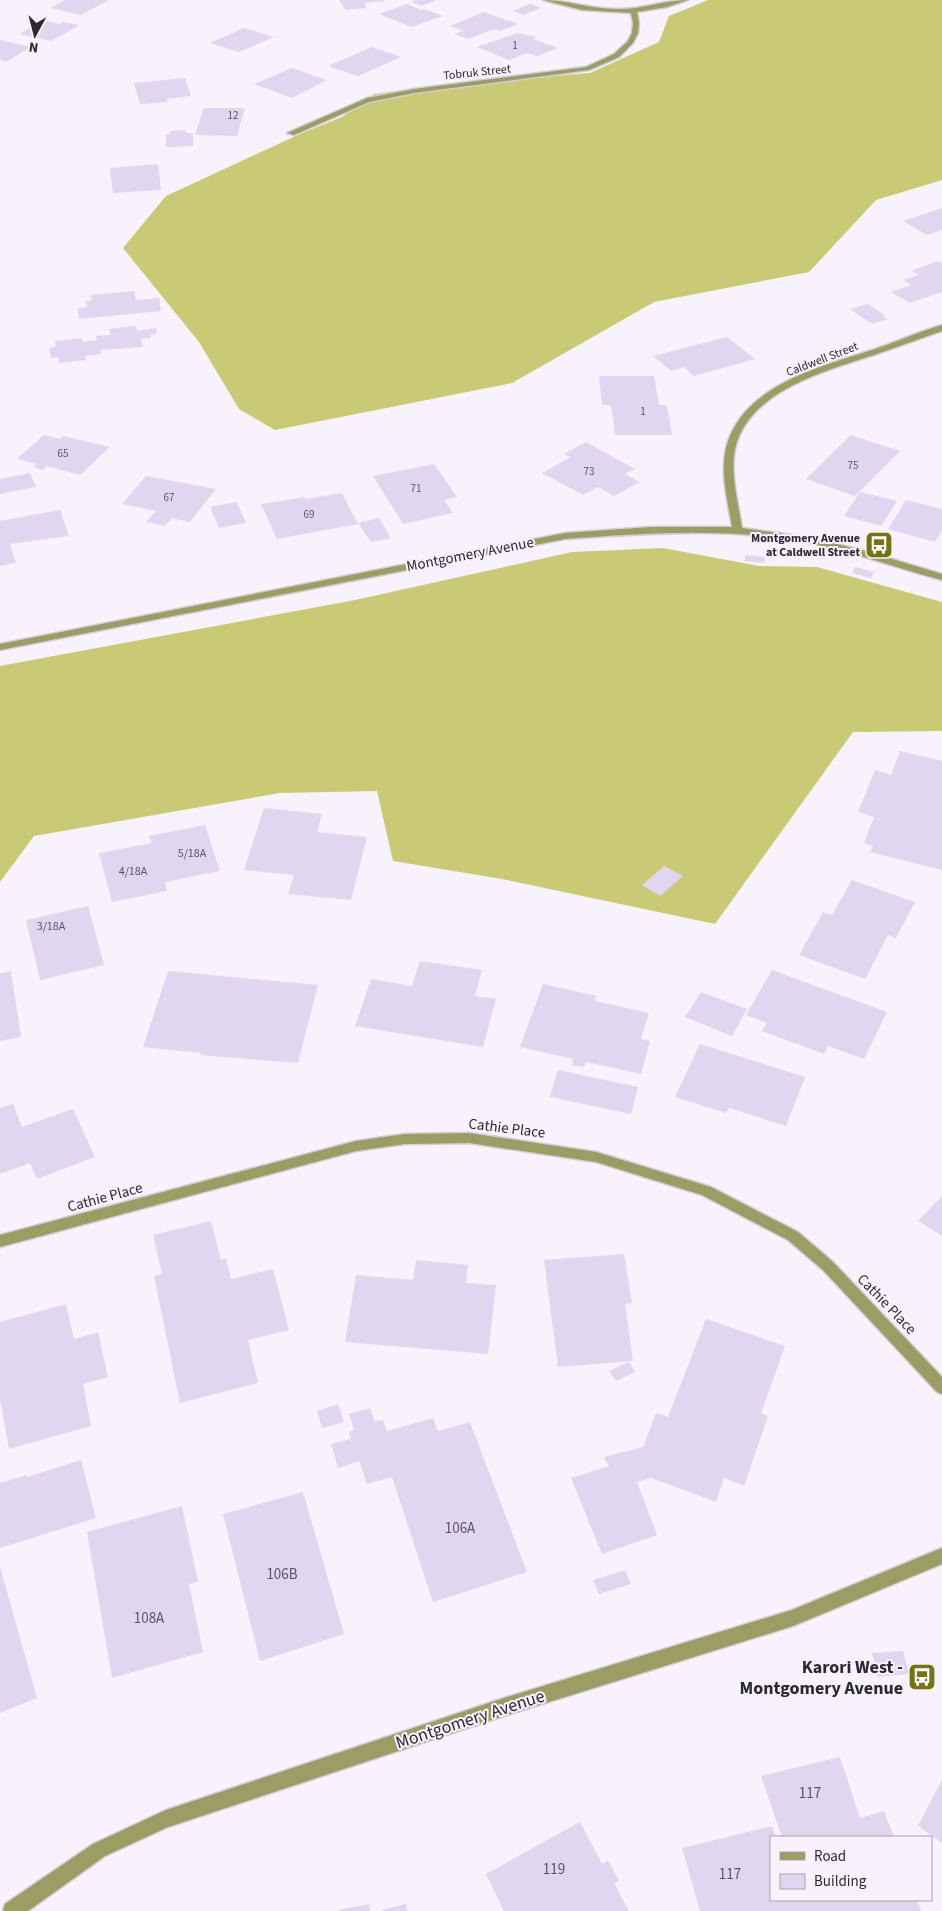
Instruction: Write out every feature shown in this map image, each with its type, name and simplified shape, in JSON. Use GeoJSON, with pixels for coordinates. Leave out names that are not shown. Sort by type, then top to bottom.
{"type":"FeatureCollection","features":[{"type":"Feature","properties":{"kind":"street"},"geometry":{"type":"LineString","coordinates":[[546,0],[581,8],[624,12],[653,10],[685,0]]}},
{"type":"Feature","properties":{"kind":"street","name":"Tobruk Street"},"geometry":{"type":"LineString","coordinates":[[291,133],[367,100],[414,90],[494,82],[587,69],[616,57],[628,47],[635,34],[638,22],[634,11]]}},
{"type":"Feature","properties":{"kind":"street","name":"Caldwell Street"},"geometry":{"type":"LineString","coordinates":[[738,530],[730,478],[731,447],[738,429],[756,406],[779,389],[808,376],[942,328]]}},
{"type":"Feature","properties":{"kind":"street","name":"Montgomery Avenue"},"geometry":{"type":"LineString","coordinates":[[0,647],[565,536],[651,530],[738,530],[813,541],[875,556],[942,577]]}},
{"type":"Feature","properties":{"kind":"street","name":"Cathie Place"},"geometry":{"type":"LineString","coordinates":[[0,1241],[356,1146],[376,1143],[405,1139],[469,1138],[596,1157],[706,1191],[793,1236],[828,1266],[942,1387]]}},
{"type":"Feature","properties":{"kind":"street","name":"Montgomery Avenue"},"geometry":{"type":"LineString","coordinates":[[12,1911],[99,1850],[166,1819],[504,1707],[793,1618],[942,1556]]}},
{"type":"Feature","properties":{"kind":"shaded area"},"geometry":{"type":"Polygon","coordinates":[[[708,0],[942,0],[942,180],[876,200],[809,272],[654,302],[512,383],[275,430],[239,409],[199,342],[123,248],[166,196],[300,134],[342,117],[374,94],[434,86],[590,73],[659,42],[669,16],[708,0]]]}},
{"type":"Feature","properties":{"kind":"shaded area"},"geometry":{"type":"Polygon","coordinates":[[[663,548],[759,566],[817,567],[942,602],[942,731],[853,732],[715,924],[502,879],[393,861],[377,791],[280,793],[34,836],[0,882],[0,666],[355,600],[572,552],[663,548]]]}},
{"type":"Feature","properties":{"kind":"building"},"geometry":{"type":"Polygon","coordinates":[[[65,0],[109,0],[81,15],[50,8],[65,0]]]}},
{"type":"Feature","properties":{"kind":"building"},"geometry":{"type":"Polygon","coordinates":[[[339,0],[385,1],[364,3],[367,8],[346,10],[339,0]]]}},
{"type":"Feature","properties":{"kind":"building"},"geometry":{"type":"Polygon","coordinates":[[[416,0],[437,0],[421,6],[411,2],[416,0]]]}},
{"type":"Feature","properties":{"kind":"building"},"geometry":{"type":"Polygon","coordinates":[[[407,4],[443,16],[411,27],[379,14],[407,4]]]}},
{"type":"Feature","properties":{"kind":"building"},"geometry":{"type":"Polygon","coordinates":[[[530,4],[541,8],[523,15],[512,11],[530,4]]]}},
{"type":"Feature","properties":{"kind":"building"},"geometry":{"type":"Polygon","coordinates":[[[484,12],[518,24],[500,31],[495,29],[468,39],[454,34],[464,31],[450,26],[484,12]]]}},
{"type":"Feature","properties":{"kind":"building"},"geometry":{"type":"Polygon","coordinates":[[[43,20],[59,24],[63,22],[80,25],[51,41],[20,34],[43,20]]]}},
{"type":"Feature","properties":{"kind":"building"},"geometry":{"type":"Polygon","coordinates":[[[244,28],[274,37],[239,52],[210,43],[244,28]]]}},
{"type":"Feature","properties":{"kind":"building"},"geometry":{"type":"Polygon","coordinates":[[[517,33],[537,37],[533,39],[558,48],[537,56],[527,53],[509,60],[477,47],[517,33]]]}},
{"type":"Feature","properties":{"kind":"building"},"geometry":{"type":"Polygon","coordinates":[[[0,40],[31,47],[6,62],[0,60],[0,40]]]}},
{"type":"Feature","properties":{"kind":"building"},"geometry":{"type":"Polygon","coordinates":[[[372,47],[401,57],[358,76],[328,66],[372,47]]]}},
{"type":"Feature","properties":{"kind":"building"},"geometry":{"type":"Polygon","coordinates":[[[292,68],[327,80],[292,98],[254,84],[292,68]]]}},
{"type":"Feature","properties":{"kind":"building"},"geometry":{"type":"Polygon","coordinates":[[[185,78],[191,96],[167,99],[168,102],[140,104],[134,83],[185,78]]]}},
{"type":"Feature","properties":{"kind":"building"},"geometry":{"type":"Polygon","coordinates":[[[204,108],[245,108],[237,136],[195,135],[204,108]]]}},
{"type":"Feature","properties":{"kind":"building"},"geometry":{"type":"Polygon","coordinates":[[[186,130],[186,133],[193,133],[193,146],[166,147],[166,134],[170,134],[170,131],[186,130]]]}},
{"type":"Feature","properties":{"kind":"building"},"geometry":{"type":"Polygon","coordinates":[[[158,164],[161,190],[113,193],[110,168],[158,164]]]}},
{"type":"Feature","properties":{"kind":"building"},"geometry":{"type":"Polygon","coordinates":[[[942,208],[942,230],[927,235],[903,221],[942,208]]]}},
{"type":"Feature","properties":{"kind":"building"},"geometry":{"type":"Polygon","coordinates":[[[938,261],[942,263],[942,292],[910,303],[891,292],[911,285],[903,280],[919,275],[911,271],[938,261]]]}},
{"type":"Feature","properties":{"kind":"building"},"geometry":{"type":"Polygon","coordinates":[[[134,291],[136,300],[159,298],[161,311],[79,319],[78,308],[87,307],[86,301],[92,300],[91,295],[134,291]]]}},
{"type":"Feature","properties":{"kind":"building"},"geometry":{"type":"Polygon","coordinates":[[[868,304],[888,319],[872,324],[850,309],[868,304]]]}},
{"type":"Feature","properties":{"kind":"building"},"geometry":{"type":"Polygon","coordinates":[[[136,326],[137,331],[156,328],[157,334],[150,335],[151,338],[141,339],[143,347],[100,350],[101,354],[85,356],[86,360],[59,363],[58,357],[51,358],[49,348],[56,347],[55,341],[82,338],[83,342],[97,340],[96,336],[111,335],[109,329],[136,326]]]}},
{"type":"Feature","properties":{"kind":"building"},"geometry":{"type":"Polygon","coordinates":[[[727,337],[755,359],[694,376],[684,367],[671,371],[653,356],[727,337]]]}},
{"type":"Feature","properties":{"kind":"building"},"geometry":{"type":"Polygon","coordinates":[[[599,376],[654,376],[659,405],[667,405],[672,435],[615,435],[611,405],[602,405],[599,376]]]}},
{"type":"Feature","properties":{"kind":"building"},"geometry":{"type":"Polygon","coordinates":[[[44,435],[60,439],[63,436],[110,447],[80,475],[46,466],[43,470],[33,467],[37,464],[17,459],[44,435]]]}},
{"type":"Feature","properties":{"kind":"building"},"geometry":{"type":"Polygon","coordinates":[[[851,435],[900,451],[855,496],[806,479],[851,435]]]}},
{"type":"Feature","properties":{"kind":"building"},"geometry":{"type":"Polygon","coordinates":[[[586,442],[635,469],[625,474],[640,482],[614,496],[598,487],[583,495],[542,473],[571,457],[564,454],[586,442]]]}},
{"type":"Feature","properties":{"kind":"building"},"geometry":{"type":"Polygon","coordinates":[[[434,464],[457,497],[444,500],[453,513],[403,524],[373,476],[434,464]]]}},
{"type":"Feature","properties":{"kind":"building"},"geometry":{"type":"Polygon","coordinates":[[[30,473],[36,487],[0,494],[0,479],[30,473]]]}},
{"type":"Feature","properties":{"kind":"building"},"geometry":{"type":"Polygon","coordinates":[[[146,476],[216,489],[190,522],[172,518],[165,526],[146,522],[156,511],[122,504],[146,476]]]}},
{"type":"Feature","properties":{"kind":"building"},"geometry":{"type":"Polygon","coordinates":[[[860,492],[897,501],[881,526],[844,516],[860,492]]]}},
{"type":"Feature","properties":{"kind":"building"},"geometry":{"type":"Polygon","coordinates":[[[342,493],[358,524],[277,539],[261,504],[304,497],[306,499],[342,493]]]}},
{"type":"Feature","properties":{"kind":"building"},"geometry":{"type":"Polygon","coordinates":[[[906,500],[942,509],[942,530],[935,542],[888,529],[906,500]]]}},
{"type":"Feature","properties":{"kind":"building"},"geometry":{"type":"Polygon","coordinates":[[[237,502],[246,523],[219,528],[210,507],[237,502]]]}},
{"type":"Feature","properties":{"kind":"building"},"geometry":{"type":"Polygon","coordinates":[[[60,510],[69,536],[10,544],[16,563],[0,566],[0,521],[60,510]]]}},
{"type":"Feature","properties":{"kind":"building"},"geometry":{"type":"Polygon","coordinates":[[[379,518],[391,538],[371,542],[358,523],[379,518]]]}},
{"type":"Feature","properties":{"kind":"building"},"geometry":{"type":"Polygon","coordinates":[[[746,555],[765,557],[764,563],[744,561],[746,555]]]}},
{"type":"Feature","properties":{"kind":"building"},"geometry":{"type":"Polygon","coordinates":[[[855,567],[874,572],[871,578],[852,573],[855,567]]]}},
{"type":"Feature","properties":{"kind":"building"},"geometry":{"type":"Polygon","coordinates":[[[900,751],[942,761],[942,870],[870,852],[873,846],[864,843],[874,817],[858,812],[875,770],[891,775],[900,751]]]}},
{"type":"Feature","properties":{"kind":"building"},"geometry":{"type":"Polygon","coordinates":[[[264,808],[322,814],[317,832],[367,837],[351,900],[288,894],[294,875],[244,870],[264,808]]]}},
{"type":"Feature","properties":{"kind":"building"},"geometry":{"type":"Polygon","coordinates":[[[205,825],[220,871],[165,882],[167,891],[112,902],[99,853],[152,843],[149,836],[205,825]]]}},
{"type":"Feature","properties":{"kind":"building"},"geometry":{"type":"Polygon","coordinates":[[[664,866],[683,876],[660,896],[642,885],[664,866]]]}},
{"type":"Feature","properties":{"kind":"building"},"geometry":{"type":"Polygon","coordinates":[[[852,880],[915,902],[896,938],[888,935],[865,979],[799,955],[823,912],[832,915],[852,880]]]}},
{"type":"Feature","properties":{"kind":"building"},"geometry":{"type":"Polygon","coordinates":[[[88,906],[104,965],[40,980],[26,920],[88,906]]]}},
{"type":"Feature","properties":{"kind":"building"},"geometry":{"type":"Polygon","coordinates":[[[420,961],[482,970],[475,996],[496,999],[483,1047],[355,1026],[371,979],[412,986],[420,961]]]}},
{"type":"Feature","properties":{"kind":"building"},"geometry":{"type":"Polygon","coordinates":[[[772,970],[887,1012],[864,1059],[828,1046],[824,1054],[762,1031],[767,1023],[746,1015],[772,970]]]}},
{"type":"Feature","properties":{"kind":"building"},"geometry":{"type":"Polygon","coordinates":[[[11,971],[21,1037],[0,1041],[0,973],[11,971]]]}},
{"type":"Feature","properties":{"kind":"building"},"geometry":{"type":"Polygon","coordinates":[[[168,971],[318,985],[298,1063],[200,1055],[201,1053],[143,1047],[168,971]]]}},
{"type":"Feature","properties":{"kind":"building"},"geometry":{"type":"Polygon","coordinates":[[[543,984],[596,996],[595,1001],[649,1013],[641,1039],[650,1041],[641,1074],[586,1062],[584,1067],[572,1065],[573,1059],[520,1047],[543,984]]]}},
{"type":"Feature","properties":{"kind":"building"},"geometry":{"type":"Polygon","coordinates":[[[701,992],[747,1009],[732,1036],[685,1017],[701,992]]]}},
{"type":"Feature","properties":{"kind":"building"},"geometry":{"type":"Polygon","coordinates":[[[700,1044],[805,1077],[786,1126],[729,1108],[726,1113],[675,1097],[700,1044]]]}},
{"type":"Feature","properties":{"kind":"building"},"geometry":{"type":"Polygon","coordinates":[[[558,1070],[638,1087],[631,1114],[550,1097],[558,1070]]]}},
{"type":"Feature","properties":{"kind":"building"},"geometry":{"type":"Polygon","coordinates":[[[13,1104],[22,1127],[73,1109],[95,1157],[37,1179],[30,1163],[0,1174],[0,1108],[13,1104]]]}},
{"type":"Feature","properties":{"kind":"building"},"geometry":{"type":"Polygon","coordinates":[[[942,1196],[942,1236],[918,1221],[942,1196]]]}},
{"type":"Feature","properties":{"kind":"building"},"geometry":{"type":"Polygon","coordinates":[[[211,1221],[221,1260],[226,1258],[231,1279],[273,1269],[289,1330],[248,1340],[258,1383],[180,1403],[154,1276],[162,1274],[153,1235],[211,1221]]]}},
{"type":"Feature","properties":{"kind":"building"},"geometry":{"type":"Polygon","coordinates":[[[624,1254],[632,1303],[625,1304],[633,1361],[558,1367],[544,1260],[624,1254]]]}},
{"type":"Feature","properties":{"kind":"building"},"geometry":{"type":"Polygon","coordinates":[[[416,1260],[468,1265],[466,1283],[496,1285],[488,1354],[345,1342],[356,1275],[413,1280],[416,1260]]]}},
{"type":"Feature","properties":{"kind":"building"},"geometry":{"type":"Polygon","coordinates":[[[66,1304],[74,1339],[98,1332],[108,1377],[83,1384],[91,1426],[9,1449],[0,1399],[0,1322],[66,1304]]]}},
{"type":"Feature","properties":{"kind":"building"},"geometry":{"type":"Polygon","coordinates":[[[706,1319],[785,1346],[761,1413],[768,1416],[744,1486],[724,1478],[716,1502],[651,1478],[637,1482],[657,1535],[602,1554],[571,1478],[609,1466],[604,1457],[643,1447],[656,1413],[668,1417],[706,1319]]]}},
{"type":"Feature","properties":{"kind":"building"},"geometry":{"type":"Polygon","coordinates":[[[629,1362],[635,1372],[616,1381],[609,1371],[629,1362]]]}},
{"type":"Feature","properties":{"kind":"building"},"geometry":{"type":"Polygon","coordinates":[[[338,1404],[344,1422],[322,1428],[317,1411],[338,1404]]]}},
{"type":"Feature","properties":{"kind":"building"},"geometry":{"type":"Polygon","coordinates":[[[370,1408],[375,1422],[383,1420],[387,1431],[433,1418],[438,1431],[470,1422],[527,1572],[433,1602],[392,1477],[367,1484],[359,1461],[338,1468],[331,1444],[351,1439],[349,1432],[354,1430],[349,1414],[370,1408]]]}},
{"type":"Feature","properties":{"kind":"building"},"geometry":{"type":"Polygon","coordinates":[[[81,1460],[96,1518],[0,1548],[0,1483],[27,1475],[27,1477],[81,1460]]]}},
{"type":"Feature","properties":{"kind":"building"},"geometry":{"type":"Polygon","coordinates":[[[303,1492],[344,1634],[260,1661],[223,1514],[303,1492]]]}},
{"type":"Feature","properties":{"kind":"building"},"geometry":{"type":"Polygon","coordinates":[[[182,1506],[198,1582],[189,1584],[203,1652],[112,1678],[87,1532],[182,1506]]]}},
{"type":"Feature","properties":{"kind":"building"},"geometry":{"type":"Polygon","coordinates":[[[0,1567],[37,1698],[0,1713],[0,1567]]]}},
{"type":"Feature","properties":{"kind":"building"},"geometry":{"type":"Polygon","coordinates":[[[625,1570],[631,1584],[599,1594],[593,1580],[625,1570]]]}},
{"type":"Feature","properties":{"kind":"building"},"geometry":{"type":"Polygon","coordinates":[[[903,1651],[909,1674],[878,1677],[872,1653],[903,1651]]]}},
{"type":"Feature","properties":{"kind":"building"},"geometry":{"type":"Polygon","coordinates":[[[840,1757],[860,1818],[884,1811],[894,1836],[782,1836],[761,1776],[840,1757]]]}},
{"type":"Feature","properties":{"kind":"building"},"geometry":{"type":"Polygon","coordinates":[[[942,1780],[942,1843],[918,1826],[942,1780]]]}},
{"type":"Feature","properties":{"kind":"building"},"geometry":{"type":"Polygon","coordinates":[[[580,1822],[602,1864],[608,1860],[619,1881],[614,1883],[629,1911],[504,1911],[486,1874],[580,1822]]]}},
{"type":"Feature","properties":{"kind":"building"},"geometry":{"type":"Polygon","coordinates":[[[772,1826],[776,1836],[770,1836],[770,1901],[917,1901],[921,1911],[700,1911],[682,1848],[772,1826]]]}},
{"type":"Feature","properties":{"kind":"building"},"geometry":{"type":"Polygon","coordinates":[[[369,1904],[370,1911],[339,1911],[339,1910],[369,1904]]]}},
{"type":"Feature","properties":{"kind":"building"},"geometry":{"type":"Polygon","coordinates":[[[406,1904],[407,1911],[382,1911],[382,1910],[406,1904]]]}},
{"type":"Feature","properties":{"kind":"place","name":"Montgomery Avenue at Caldwell Street"},"geometry":{"type":"Point","coordinates":[879,545]}},
{"type":"Feature","properties":{"kind":"place","name":"Karori West - Montgomery Avenue"},"geometry":{"type":"Point","coordinates":[922,1677]}}]}
